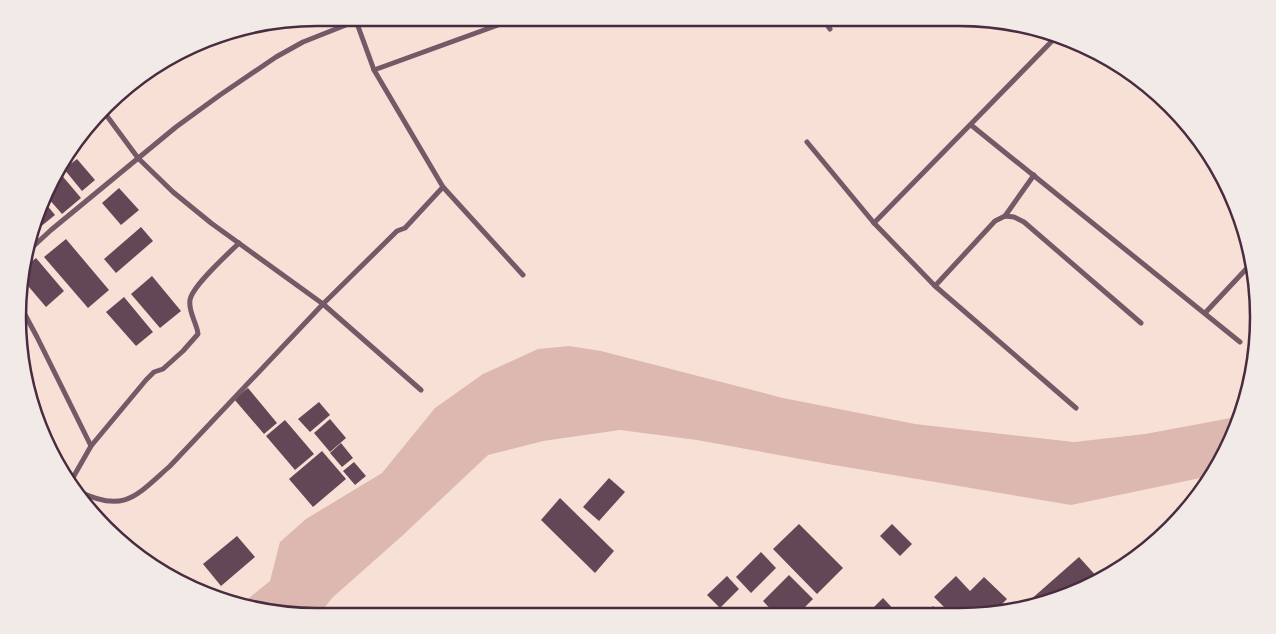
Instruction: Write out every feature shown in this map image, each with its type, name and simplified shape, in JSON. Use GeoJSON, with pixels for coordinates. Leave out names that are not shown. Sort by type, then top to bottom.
{"type":"FeatureCollection","features":[{"type":"Feature","properties":{"kind":"street"},"geometry":{"type":"LineString","coordinates":[[35,244],[176,127],[276,57],[303,42],[339,26]]}},
{"type":"Feature","properties":{"kind":"street"},"geometry":{"type":"LineString","coordinates":[[358,26],[374,70],[443,188],[523,275]]}},
{"type":"Feature","properties":{"kind":"street"},"geometry":{"type":"LineString","coordinates":[[374,70],[495,26]]}},
{"type":"Feature","properties":{"kind":"street"},"geometry":{"type":"LineString","coordinates":[[874,222],[1051,42]]}},
{"type":"Feature","properties":{"kind":"street"},"geometry":{"type":"LineString","coordinates":[[107,116],[138,158],[172,192],[239,244],[323,304],[421,390]]}},
{"type":"Feature","properties":{"kind":"street"},"geometry":{"type":"LineString","coordinates":[[971,125],[1240,342]]}},
{"type":"Feature","properties":{"kind":"street"},"geometry":{"type":"LineString","coordinates":[[807,142],[874,222],[935,286],[1076,408]]}},
{"type":"Feature","properties":{"kind":"street"},"geometry":{"type":"LineString","coordinates":[[935,286],[995,221],[1005,216],[1034,175]]}},
{"type":"Feature","properties":{"kind":"street"},"geometry":{"type":"LineString","coordinates":[[87,495],[96,499],[122,502],[135,496],[170,466],[323,304],[396,231],[405,228],[443,188]]}},
{"type":"Feature","properties":{"kind":"street"},"geometry":{"type":"LineString","coordinates":[[1005,216],[1014,217],[1024,222],[1140,323]]}},
{"type":"Feature","properties":{"kind":"street"},"geometry":{"type":"LineString","coordinates":[[74,477],[91,446],[146,380],[154,372],[163,369],[198,334],[191,314],[190,300],[194,289],[239,244]]}},
{"type":"Feature","properties":{"kind":"street"},"geometry":{"type":"LineString","coordinates":[[1206,313],[1245,269]]}},
{"type":"Feature","properties":{"kind":"street"},"geometry":{"type":"LineString","coordinates":[[26,316],[91,446]]}},
{"type":"Feature","properties":{"kind":"shaded area"},"geometry":{"type":"Polygon","coordinates":[[[569,346],[601,351],[783,398],[915,424],[1074,442],[1145,434],[1231,418],[1220,446],[1202,478],[1071,505],[697,440],[620,430],[543,441],[488,455],[402,536],[332,598],[324,608],[279,605],[247,599],[270,581],[280,542],[306,519],[382,473],[435,408],[483,374],[538,349],[569,346]]]}},
{"type":"Feature","properties":{"kind":"building"},"geometry":{"type":"Polygon","coordinates":[[[77,159],[95,180],[82,191],[66,171],[69,165],[77,159]]]}},
{"type":"Feature","properties":{"kind":"building"},"geometry":{"type":"Polygon","coordinates":[[[63,176],[81,198],[62,214],[50,201],[63,176]]]}},
{"type":"Feature","properties":{"kind":"building"},"geometry":{"type":"Polygon","coordinates":[[[119,188],[139,210],[121,225],[102,203],[119,188]]]}},
{"type":"Feature","properties":{"kind":"building"},"geometry":{"type":"Polygon","coordinates":[[[48,206],[55,215],[41,226],[48,206]]]}},
{"type":"Feature","properties":{"kind":"building"},"geometry":{"type":"Polygon","coordinates":[[[141,227],[153,241],[116,273],[104,259],[141,227]]]}},
{"type":"Feature","properties":{"kind":"building"},"geometry":{"type":"Polygon","coordinates":[[[66,239],[109,290],[88,308],[44,257],[66,239]]]}},
{"type":"Feature","properties":{"kind":"building"},"geometry":{"type":"Polygon","coordinates":[[[36,258],[64,291],[46,307],[28,286],[32,262],[36,258]]]}},
{"type":"Feature","properties":{"kind":"building"},"geometry":{"type":"Polygon","coordinates":[[[152,276],[181,311],[160,328],[131,294],[152,276]]]}},
{"type":"Feature","properties":{"kind":"building"},"geometry":{"type":"Polygon","coordinates":[[[124,297],[153,332],[136,346],[106,312],[124,297]]]}},
{"type":"Feature","properties":{"kind":"building"},"geometry":{"type":"Polygon","coordinates":[[[248,388],[277,423],[264,434],[234,399],[248,388]]]}},
{"type":"Feature","properties":{"kind":"building"},"geometry":{"type":"Polygon","coordinates":[[[319,402],[330,415],[310,432],[298,419],[319,402]]]}},
{"type":"Feature","properties":{"kind":"building"},"geometry":{"type":"Polygon","coordinates":[[[330,419],[346,438],[330,452],[314,433],[330,419]]]}},
{"type":"Feature","properties":{"kind":"building"},"geometry":{"type":"Polygon","coordinates":[[[285,420],[314,454],[295,470],[266,436],[285,420]]]}},
{"type":"Feature","properties":{"kind":"building"},"geometry":{"type":"Polygon","coordinates":[[[341,443],[353,458],[342,467],[330,453],[341,443]]]}},
{"type":"Feature","properties":{"kind":"building"},"geometry":{"type":"Polygon","coordinates":[[[322,451],[346,479],[313,507],[289,479],[322,451]]]}},
{"type":"Feature","properties":{"kind":"building"},"geometry":{"type":"Polygon","coordinates":[[[354,462],[366,476],[355,485],[343,471],[354,462]]]}},
{"type":"Feature","properties":{"kind":"building"},"geometry":{"type":"Polygon","coordinates":[[[609,478],[625,492],[599,521],[583,507],[609,478]]]}},
{"type":"Feature","properties":{"kind":"building"},"geometry":{"type":"Polygon","coordinates":[[[560,498],[614,551],[595,573],[541,520],[560,498]]]}},
{"type":"Feature","properties":{"kind":"building"},"geometry":{"type":"Polygon","coordinates":[[[799,524],[843,568],[817,594],[773,549],[799,524]]]}},
{"type":"Feature","properties":{"kind":"building"},"geometry":{"type":"Polygon","coordinates":[[[892,524],[912,544],[900,556],[880,536],[892,524]]]}},
{"type":"Feature","properties":{"kind":"building"},"geometry":{"type":"Polygon","coordinates":[[[237,536],[255,557],[221,586],[203,564],[237,536]]]}},
{"type":"Feature","properties":{"kind":"building"},"geometry":{"type":"Polygon","coordinates":[[[761,552],[776,568],[751,593],[736,577],[761,552]]]}},
{"type":"Feature","properties":{"kind":"building"},"geometry":{"type":"Polygon","coordinates":[[[1079,557],[1095,574],[1070,586],[1032,598],[1079,557]]]}},
{"type":"Feature","properties":{"kind":"building"},"geometry":{"type":"Polygon","coordinates":[[[789,575],[813,599],[804,608],[770,608],[763,601],[789,575]]]}},
{"type":"Feature","properties":{"kind":"building"},"geometry":{"type":"Polygon","coordinates":[[[727,576],[739,589],[720,608],[707,595],[727,576]]]}},
{"type":"Feature","properties":{"kind":"building"},"geometry":{"type":"Polygon","coordinates":[[[956,576],[970,591],[984,577],[1007,599],[1002,604],[997,605],[945,608],[934,597],[956,576]]]}},
{"type":"Feature","properties":{"kind":"building"},"geometry":{"type":"Polygon","coordinates":[[[883,598],[892,608],[873,608],[883,598]]]}}]}
